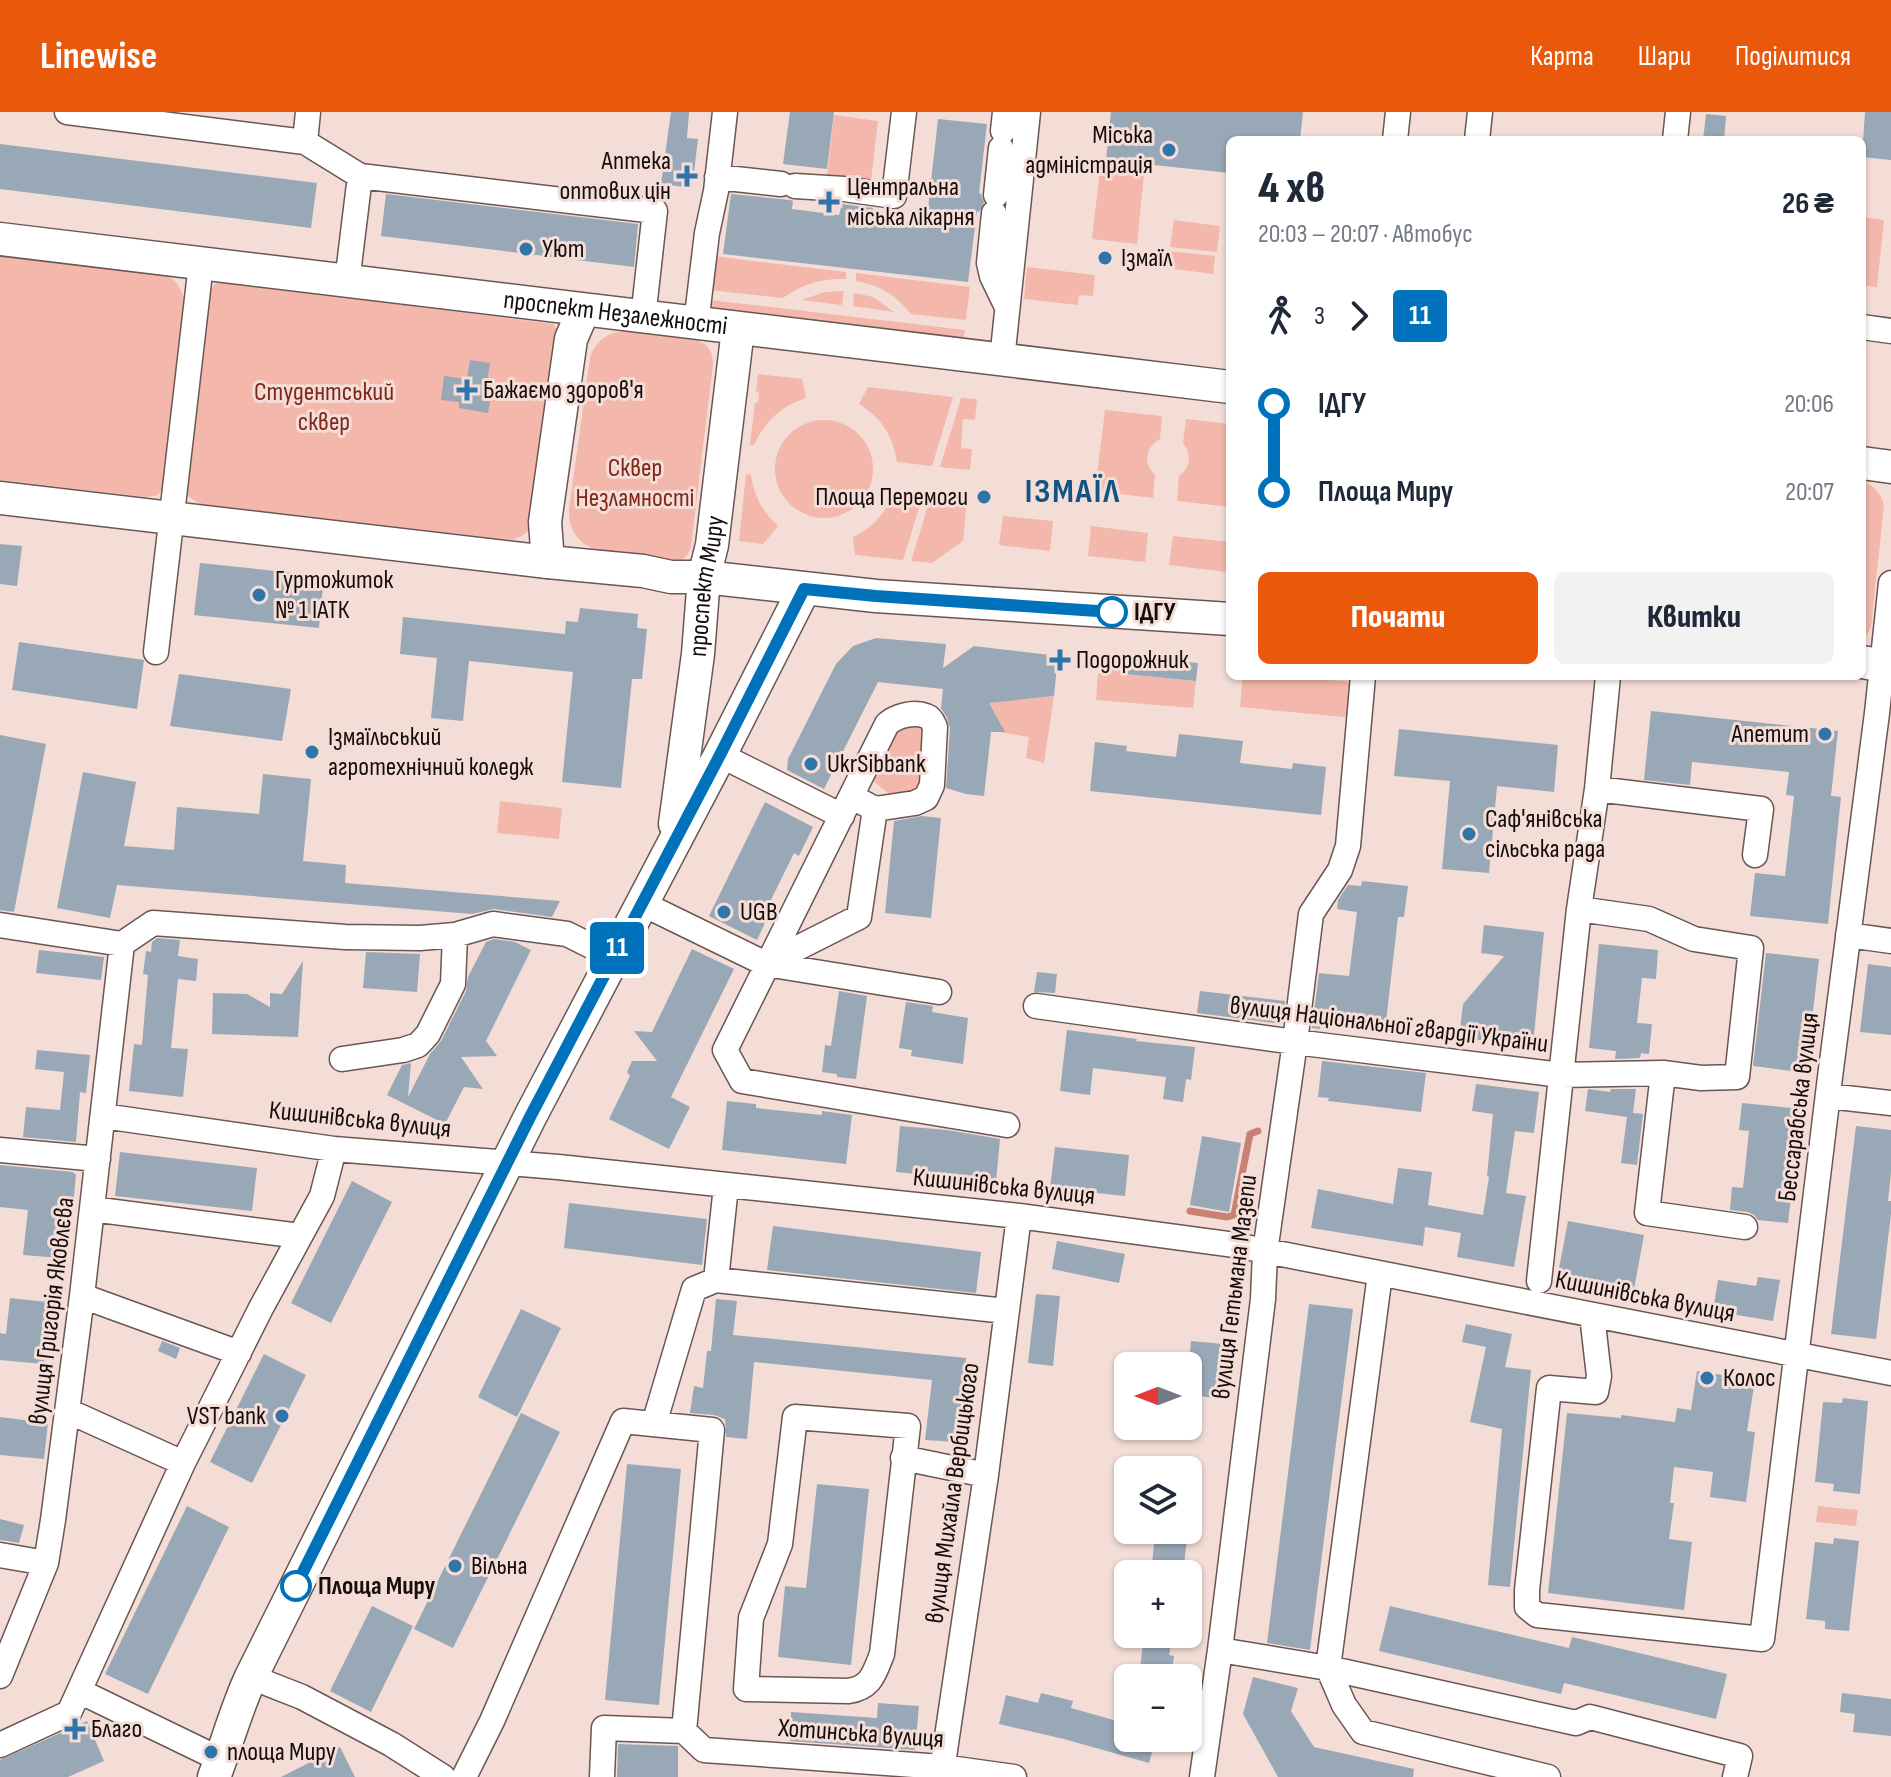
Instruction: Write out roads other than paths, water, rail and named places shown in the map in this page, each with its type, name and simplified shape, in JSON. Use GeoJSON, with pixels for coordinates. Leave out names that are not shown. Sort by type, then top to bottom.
{"type":"FeatureCollection","features":[{"type":"Feature","properties":{"kind":"main road","name":"проспект Незалежності"},"geometry":{"type":"LineString","coordinates":[[0,239],[1226,387]]}},
{"type":"Feature","properties":{"kind":"main road"},"geometry":{"type":"LineString","coordinates":[[548,562],[545,522],[571,339],[583,311]]}},
{"type":"Feature","properties":{"kind":"main road","name":"проспект Миру"},"geometry":{"type":"LineString","coordinates":[[672,843],[738,329]]}},
{"type":"Feature","properties":{"kind":"main road"},"geometry":{"type":"LineString","coordinates":[[1866,464],[1891,467]]}},
{"type":"Feature","properties":{"kind":"main road"},"geometry":{"type":"LineString","coordinates":[[0,498],[643,571],[671,577],[704,577],[922,600],[1226,619]]}},
{"type":"Feature","properties":{"kind":"main road","name":"проспект Миру"},"geometry":{"type":"LineString","coordinates":[[204,1769],[240,1703],[507,1162],[804,589]]}},
{"type":"Feature","properties":{"kind":"main road"},"geometry":{"type":"LineString","coordinates":[[231,1777],[228,1754],[240,1703]]}},
{"type":"Feature","properties":{"kind":"street"},"geometry":{"type":"LineString","coordinates":[[67,112],[305,142],[360,176],[655,211],[643,318]]}},
{"type":"Feature","properties":{"kind":"street"},"geometry":{"type":"LineString","coordinates":[[305,142],[308,112]]}},
{"type":"Feature","properties":{"kind":"street"},"geometry":{"type":"LineString","coordinates":[[696,324],[725,112]]}},
{"type":"Feature","properties":{"kind":"street"},"geometry":{"type":"LineString","coordinates":[[717,177],[894,196],[904,112]]}},
{"type":"Feature","properties":{"kind":"street"},"geometry":{"type":"LineString","coordinates":[[1002,360],[1028,112]]}},
{"type":"Feature","properties":{"kind":"street"},"geometry":{"type":"LineString","coordinates":[[1395,136],[1398,112]]}},
{"type":"Feature","properties":{"kind":"street"},"geometry":{"type":"LineString","coordinates":[[1477,136],[1480,112]]}},
{"type":"Feature","properties":{"kind":"street"},"geometry":{"type":"LineString","coordinates":[[1675,136],[1678,112]]}},
{"type":"Feature","properties":{"kind":"street"},"geometry":{"type":"LineString","coordinates":[[1003,131],[989,263],[1007,308]]}},
{"type":"Feature","properties":{"kind":"street"},"geometry":{"type":"LineString","coordinates":[[347,282],[360,176]]}},
{"type":"Feature","properties":{"kind":"street"},"geometry":{"type":"LineString","coordinates":[[156,652],[201,264]]}},
{"type":"Feature","properties":{"kind":"street"},"geometry":{"type":"LineString","coordinates":[[1866,328],[1891,331]]}},
{"type":"Feature","properties":{"kind":"street","name":"Бессарабська вулиця"},"geometry":{"type":"LineString","coordinates":[[1592,1315],[1599,1376],[1596,1392],[1549,1388],[1527,1607],[1537,1615],[1762,1639],[1878,665],[1891,583]]}},
{"type":"Feature","properties":{"kind":"street","name":"вулиця Гетьмана Мазепи"},"geometry":{"type":"LineString","coordinates":[[1202,1777],[1263,1299],[1265,1252],[1311,914],[1340,870],[1348,846],[1363,680]]}},
{"type":"Feature","properties":{"kind":"street"},"geometry":{"type":"LineString","coordinates":[[1540,1276],[1579,909],[1597,789],[1608,680]]}},
{"type":"Feature","properties":{"kind":"street"},"geometry":{"type":"LineString","coordinates":[[720,755],[847,807],[875,809],[915,803],[926,798],[932,785],[935,727],[932,720],[927,716],[903,715],[887,724],[847,807],[766,964],[725,1050],[742,1081],[1007,1125]]}},
{"type":"Feature","properties":{"kind":"street"},"geometry":{"type":"LineString","coordinates":[[1597,789],[1761,809],[1755,855]]}},
{"type":"Feature","properties":{"kind":"street"},"geometry":{"type":"LineString","coordinates":[[766,964],[859,917],[875,809]]}},
{"type":"Feature","properties":{"kind":"street"},"geometry":{"type":"LineString","coordinates":[[641,903],[766,964],[939,992]]}},
{"type":"Feature","properties":{"kind":"street","name":"вулиця Національної гвардії України"},"geometry":{"type":"LineString","coordinates":[[1036,1006],[1561,1075],[1663,1073],[1701,1078],[1737,1077],[1751,948],[1694,939],[1649,919],[1579,909]]}},
{"type":"Feature","properties":{"kind":"street"},"geometry":{"type":"LineString","coordinates":[[0,925],[122,944],[153,923],[345,937],[420,938],[455,935],[493,924],[567,934],[613,957]]}},
{"type":"Feature","properties":{"kind":"street"},"geometry":{"type":"LineString","coordinates":[[342,1059],[418,1045],[428,1034],[453,984],[455,935]]}},
{"type":"Feature","properties":{"kind":"street"},"geometry":{"type":"LineString","coordinates":[[1848,935],[1891,941]]}},
{"type":"Feature","properties":{"kind":"street","name":"вулиця Григорія Яковлєва"},"geometry":{"type":"LineString","coordinates":[[0,1676],[46,1563],[68,1411],[122,944]]}},
{"type":"Feature","properties":{"kind":"street"},"geometry":{"type":"LineString","coordinates":[[1663,1073],[1647,1213],[1745,1227]]}},
{"type":"Feature","properties":{"kind":"street"},"geometry":{"type":"LineString","coordinates":[[1828,1096],[1891,1103]]}},
{"type":"Feature","properties":{"kind":"street","name":"Кишинівська вулиця"},"geometry":{"type":"LineString","coordinates":[[103,1116],[334,1149],[507,1162],[1148,1232],[1235,1245],[1891,1373]]}},
{"type":"Feature","properties":{"kind":"street"},"geometry":{"type":"LineString","coordinates":[[0,1745],[69,1713],[183,1463],[322,1196],[334,1149]]}},
{"type":"Feature","properties":{"kind":"street"},"geometry":{"type":"LineString","coordinates":[[0,1150],[98,1159]]}},
{"type":"Feature","properties":{"kind":"street"},"geometry":{"type":"LineString","coordinates":[[716,1280],[726,1186]]}},
{"type":"Feature","properties":{"kind":"street"},"geometry":{"type":"LineString","coordinates":[[92,1209],[300,1236]]}},
{"type":"Feature","properties":{"kind":"street","name":"вулиця Михайла Вербицького"},"geometry":{"type":"LineString","coordinates":[[941,1772],[986,1475],[1019,1216]]}},
{"type":"Feature","properties":{"kind":"street"},"geometry":{"type":"LineString","coordinates":[[1380,1274],[1328,1668],[1344,1705],[1363,1732],[1548,1777]]}},
{"type":"Feature","properties":{"kind":"street"},"geometry":{"type":"LineString","coordinates":[[654,1424],[694,1289],[716,1280],[1006,1311]]}},
{"type":"Feature","properties":{"kind":"street"},"geometry":{"type":"LineString","coordinates":[[82,1296],[239,1353]]}},
{"type":"Feature","properties":{"kind":"street"},"geometry":{"type":"LineString","coordinates":[[68,1411],[183,1463]]}},
{"type":"Feature","properties":{"kind":"street"},"geometry":{"type":"LineString","coordinates":[[795,1417],[908,1426],[903,1458],[882,1654],[873,1676],[860,1689],[848,1691],[746,1689],[751,1618],[780,1544],[795,1417]]}},
{"type":"Feature","properties":{"kind":"street"},"geometry":{"type":"LineString","coordinates":[[464,1777],[492,1721],[623,1421],[712,1430],[684,1731],[604,1728],[602,1777]]}},
{"type":"Feature","properties":{"kind":"street"},"geometry":{"type":"LineString","coordinates":[[903,1458],[986,1475]]}},
{"type":"Feature","properties":{"kind":"street"},"geometry":{"type":"LineString","coordinates":[[0,1555],[46,1563]]}},
{"type":"Feature","properties":{"kind":"street"},"geometry":{"type":"LineString","coordinates":[[1220,1650],[1328,1668],[1576,1723],[1590,1717],[1740,1756],[1735,1777]]}},
{"type":"Feature","properties":{"kind":"street"},"geometry":{"type":"LineString","coordinates":[[79,1691],[204,1769]]}},
{"type":"Feature","properties":{"kind":"street"},"geometry":{"type":"LineString","coordinates":[[240,1703],[315,1703],[391,1744],[443,1777]]}},
{"type":"Feature","properties":{"kind":"street","name":"Хотинська вулиця"},"geometry":{"type":"LineString","coordinates":[[684,1731],[704,1750],[1014,1777]]}},
{"type":"Feature","properties":{"kind":"waterway"},"geometry":{"type":"LineString","coordinates":[[1190,1211],[1227,1217],[1234,1215],[1250,1134],[1258,1131]]}},
{"type":"Feature","properties":{"kind":"place","name":"Міська адміністрація"},"geometry":{"type":"Point","coordinates":[1169,150]}},
{"type":"Feature","properties":{"kind":"place","name":"Аптека оптових цін"},"geometry":{"type":"Point","coordinates":[687,176]}},
{"type":"Feature","properties":{"kind":"place","name":"Центральна міська лікарня"},"geometry":{"type":"Point","coordinates":[829,202]}},
{"type":"Feature","properties":{"kind":"place","name":"Уют"},"geometry":{"type":"Point","coordinates":[526,249]}},
{"type":"Feature","properties":{"kind":"place","name":"Ізмаїл"},"geometry":{"type":"Point","coordinates":[1105,258]}},
{"type":"Feature","properties":{"kind":"place","name":"Бажаємо здоров'я"},"geometry":{"type":"Point","coordinates":[467,390]}},
{"type":"Feature","properties":{"kind":"place","name":"Площа Перемоги"},"geometry":{"type":"Point","coordinates":[984,497]}},
{"type":"Feature","properties":{"kind":"place","name":"Гуртожиток № 1 ІАТК"},"geometry":{"type":"Point","coordinates":[259,595]}},
{"type":"Feature","properties":{"kind":"place","name":"ІДГУ"},"geometry":{"type":"Point","coordinates":[1112,612]}},
{"type":"Feature","properties":{"kind":"place","name":"Подорожник"},"geometry":{"type":"Point","coordinates":[1060,660]}},
{"type":"Feature","properties":{"kind":"place","name":"Апетит"},"geometry":{"type":"Point","coordinates":[1825,734]}},
{"type":"Feature","properties":{"kind":"place","name":"Ізмаїльський агротехнічний коледж"},"geometry":{"type":"Point","coordinates":[312,752]}},
{"type":"Feature","properties":{"kind":"place","name":"UkrSibbank"},"geometry":{"type":"Point","coordinates":[811,764]}},
{"type":"Feature","properties":{"kind":"place","name":"Саф'янівська сільська рада"},"geometry":{"type":"Point","coordinates":[1469,834]}},
{"type":"Feature","properties":{"kind":"place","name":"UGB"},"geometry":{"type":"Point","coordinates":[724,912]}},
{"type":"Feature","properties":{"kind":"place","name":"Колос"},"geometry":{"type":"Point","coordinates":[1707,1378]}},
{"type":"Feature","properties":{"kind":"place","name":"VST bank"},"geometry":{"type":"Point","coordinates":[282,1416]}},
{"type":"Feature","properties":{"kind":"place","name":"Вільна"},"geometry":{"type":"Point","coordinates":[455,1566]}},
{"type":"Feature","properties":{"kind":"place","name":"Площа Миру"},"geometry":{"type":"Point","coordinates":[296,1586]}},
{"type":"Feature","properties":{"kind":"place","name":"Благо"},"geometry":{"type":"Point","coordinates":[75,1729]}},
{"type":"Feature","properties":{"kind":"place","name":"площа Миру"},"geometry":{"type":"Point","coordinates":[211,1752]}},
{"type":"Feature","properties":{"kind":"district","name":"ІЗМАЇЛ"},"geometry":{"type":"Point","coordinates":[1073,491]}},
{"type":"Feature","properties":{"kind":"park label","name":"Студентський сквер"},"geometry":{"type":"Point","coordinates":[324,407]}},
{"type":"Feature","properties":{"kind":"park label","name":"Сквер Незламності"},"geometry":{"type":"Point","coordinates":[635,483]}}]}
